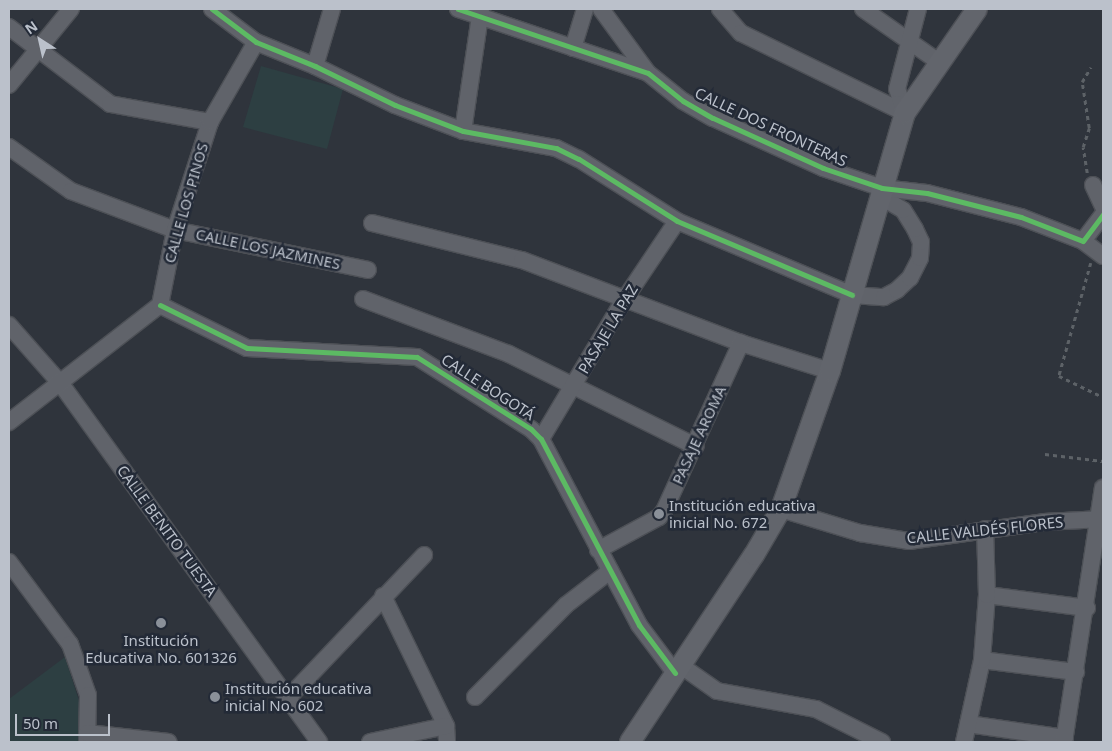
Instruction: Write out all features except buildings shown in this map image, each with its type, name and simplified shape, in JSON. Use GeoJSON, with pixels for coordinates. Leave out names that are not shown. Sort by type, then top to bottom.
{"type":"FeatureCollection","features":[{"type":"Feature","properties":{"kind":"main road"},"geometry":{"type":"LineString","coordinates":[[630,742],[744,572],[781,509],[830,371],[905,113],[977,9]]}},
{"type":"Feature","properties":{"kind":"street"},"geometry":{"type":"LineString","coordinates":[[9,85],[71,9]]}},
{"type":"Feature","properties":{"kind":"street"},"geometry":{"type":"LineString","coordinates":[[212,9],[256,42],[315,66],[395,104],[462,131],[556,148],[579,159],[677,221],[852,294],[884,297],[897,290],[910,278],[920,258],[921,242],[916,229],[903,210],[881,192]]}},
{"type":"Feature","properties":{"kind":"street"},"geometry":{"type":"LineString","coordinates":[[315,66],[332,9]]}},
{"type":"Feature","properties":{"kind":"street","name":"CALLE DOS FRONTERAS"},"geometry":{"type":"LineString","coordinates":[[458,9],[480,13],[648,74],[683,101],[714,118],[881,192]]}},
{"type":"Feature","properties":{"kind":"street"},"geometry":{"type":"LineString","coordinates":[[574,48],[585,9]]}},
{"type":"Feature","properties":{"kind":"street"},"geometry":{"type":"LineString","coordinates":[[601,9],[648,74]]}},
{"type":"Feature","properties":{"kind":"street"},"geometry":{"type":"LineString","coordinates":[[720,9],[741,33],[905,113]]}},
{"type":"Feature","properties":{"kind":"street"},"geometry":{"type":"LineString","coordinates":[[863,9],[939,62]]}},
{"type":"Feature","properties":{"kind":"street"},"geometry":{"type":"LineString","coordinates":[[905,113],[897,89],[918,9]]}},
{"type":"Feature","properties":{"kind":"street"},"geometry":{"type":"LineString","coordinates":[[462,131],[480,13]]}},
{"type":"Feature","properties":{"kind":"street"},"geometry":{"type":"LineString","coordinates":[[9,27],[110,104],[210,122]]}},
{"type":"Feature","properties":{"kind":"street","name":"CALLE LOS PINOS"},"geometry":{"type":"LineString","coordinates":[[160,305],[175,230],[210,122],[256,42]]}},
{"type":"Feature","properties":{"kind":"street","name":"CALLE LOS JAZMINES"},"geometry":{"type":"LineString","coordinates":[[9,146],[71,191],[175,230],[368,270]]}},
{"type":"Feature","properties":{"kind":"street"},"geometry":{"type":"LineString","coordinates":[[1093,185],[1103,206]]}},
{"type":"Feature","properties":{"kind":"street"},"geometry":{"type":"LineString","coordinates":[[881,192],[927,193],[1021,217],[1094,249],[1103,214]]}},
{"type":"Feature","properties":{"kind":"street","name":"PASAJE LA PAZ"},"geometry":{"type":"LineString","coordinates":[[541,439],[624,300],[677,221]]}},
{"type":"Feature","properties":{"kind":"street"},"geometry":{"type":"LineString","coordinates":[[372,223],[522,260],[741,343],[830,371]]}},
{"type":"Feature","properties":{"kind":"street"},"geometry":{"type":"LineString","coordinates":[[363,299],[510,354],[695,446]]}},
{"type":"Feature","properties":{"kind":"street"},"geometry":{"type":"LineString","coordinates":[[9,422],[61,384],[160,305]]}},
{"type":"Feature","properties":{"kind":"street","name":"CALLE BOGOTÁ"},"geometry":{"type":"LineString","coordinates":[[160,305],[247,348],[417,357],[462,383],[532,429],[541,439],[639,625],[678,669],[717,691],[816,709],[882,742]]}},
{"type":"Feature","properties":{"kind":"street","name":"CALLE BENITO TUESTA"},"geometry":{"type":"LineString","coordinates":[[9,325],[61,384],[289,697],[319,742]]}},
{"type":"Feature","properties":{"kind":"street","name":"PASAJE AROMA"},"geometry":{"type":"LineString","coordinates":[[598,550],[659,517],[695,446],[741,343]]}},
{"type":"Feature","properties":{"kind":"street"},"geometry":{"type":"LineString","coordinates":[[968,724],[1064,740],[1087,608],[1103,488]]}},
{"type":"Feature","properties":{"kind":"street","name":"CALLE VALDÉS FLORES"},"geometry":{"type":"LineString","coordinates":[[781,509],[860,533],[909,541],[985,529],[1100,519]]}},
{"type":"Feature","properties":{"kind":"street"},"geometry":{"type":"LineString","coordinates":[[964,742],[982,660],[987,595],[985,529]]}},
{"type":"Feature","properties":{"kind":"street"},"geometry":{"type":"LineString","coordinates":[[289,697],[382,596],[424,555]]}},
{"type":"Feature","properties":{"kind":"street"},"geometry":{"type":"LineString","coordinates":[[9,562],[70,644],[88,695],[87,737],[169,742]]}},
{"type":"Feature","properties":{"kind":"street"},"geometry":{"type":"LineString","coordinates":[[475,697],[566,605],[610,571]]}},
{"type":"Feature","properties":{"kind":"street"},"geometry":{"type":"LineString","coordinates":[[987,595],[1087,608]]}},
{"type":"Feature","properties":{"kind":"street"},"geometry":{"type":"LineString","coordinates":[[370,742],[447,734],[382,596]]}},
{"type":"Feature","properties":{"kind":"street"},"geometry":{"type":"LineString","coordinates":[[982,660],[1076,672]]}},
{"type":"Feature","properties":{"kind":"path"},"geometry":{"type":"LineString","coordinates":[[1091,67],[1082,82],[1088,128],[1083,148],[1084,167],[1093,185]]}},
{"type":"Feature","properties":{"kind":"path"},"geometry":{"type":"LineString","coordinates":[[1094,249],[1059,376],[1103,397]]}},
{"type":"Feature","properties":{"kind":"path"},"geometry":{"type":"LineString","coordinates":[[1045,454],[1103,461]]}},
{"type":"Feature","properties":{"kind":"shaded area"},"geometry":{"type":"Polygon","coordinates":[[[261,66],[343,89],[327,149],[243,127],[261,66]]]}},
{"type":"Feature","properties":{"kind":"shaded area"},"geometry":{"type":"Polygon","coordinates":[[[65,657],[81,707],[78,742],[9,742],[9,699],[65,657]]]}},
{"type":"Feature","properties":{"kind":"cycle path"},"geometry":{"type":"LineString","coordinates":[[212,9],[256,42],[315,66],[395,105],[463,131],[556,148],[579,159],[677,221],[852,295]]}},
{"type":"Feature","properties":{"kind":"cycle path"},"geometry":{"type":"LineString","coordinates":[[458,9],[648,73],[683,101],[713,118],[823,168],[882,188],[927,193],[1021,217],[1083,241],[1103,214]]}},
{"type":"Feature","properties":{"kind":"cycle path"},"geometry":{"type":"LineString","coordinates":[[160,305],[247,348],[417,357],[531,429],[541,439],[639,625],[675,673]]}},
{"type":"Feature","properties":{"kind":"place","name":"Institución educativa inicial No. 672"},"geometry":{"type":"Point","coordinates":[659,514]}},
{"type":"Feature","properties":{"kind":"place","name":"Institución Educativa No. 601326"},"geometry":{"type":"Point","coordinates":[161,623]}},
{"type":"Feature","properties":{"kind":"place","name":"Institución educativa inicial No. 602"},"geometry":{"type":"Point","coordinates":[215,697]}}]}
